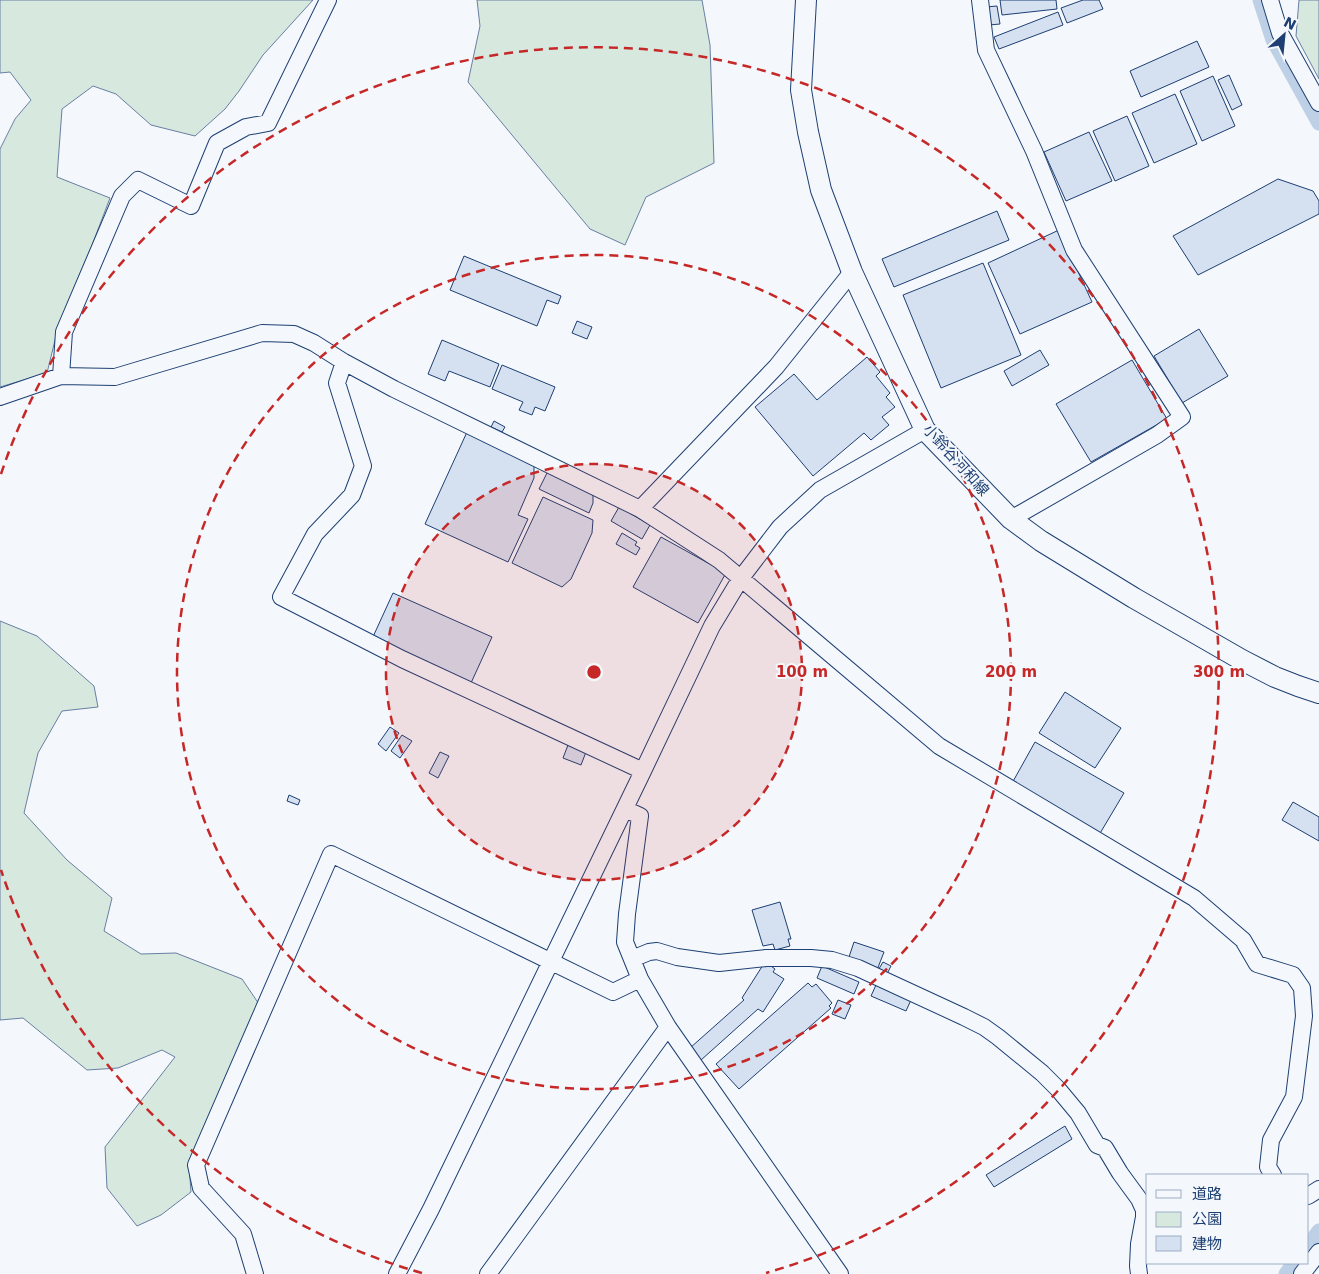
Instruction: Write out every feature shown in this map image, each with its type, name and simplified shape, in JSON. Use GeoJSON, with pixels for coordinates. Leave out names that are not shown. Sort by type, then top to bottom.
{"type":"FeatureCollection","features":[{"type":"Feature","properties":{"kind":"main road","name":"小鈴谷河和線"},"geometry":{"type":"LineString","coordinates":[[806,0],[801,90],[821,190],[852,272],[925,430],[1011,519],[1041,540],[1134,598],[1242,660],[1275,677],[1319,693]]}},
{"type":"Feature","properties":{"kind":"street"},"geometry":{"type":"LineString","coordinates":[[61,376],[64,332],[122,196],[138,180],[191,206],[217,143],[246,128],[268,123],[328,0]]}},
{"type":"Feature","properties":{"kind":"street"},"geometry":{"type":"LineString","coordinates":[[980,0],[986,50],[1034,151],[1074,250],[1182,417],[1158,435],[1011,519]]}},
{"type":"Feature","properties":{"kind":"street"},"geometry":{"type":"LineString","coordinates":[[1270,0],[1280,33],[1319,103]]}},
{"type":"Feature","properties":{"kind":"street"},"geometry":{"type":"LineString","coordinates":[[640,509],[776,367],[852,272]]}},
{"type":"Feature","properties":{"kind":"street"},"geometry":{"type":"LineString","coordinates":[[0,397],[61,376],[115,377],[262,333],[294,334],[314,343],[344,362],[394,389],[640,509],[719,560],[939,746],[1194,898],[1243,940],[1257,964],[1293,975],[1302,988],[1304,1016],[1294,1097],[1271,1140],[1268,1167],[1272,1174]]}},
{"type":"Feature","properties":{"kind":"street"},"geometry":{"type":"LineString","coordinates":[[344,362],[338,382],[364,466],[352,495],[315,534],[281,598],[402,659],[644,771]]}},
{"type":"Feature","properties":{"kind":"street"},"geometry":{"type":"LineString","coordinates":[[397,1274],[435,1201],[644,771],[712,626],[741,578],[780,527],[820,490],[925,430]]}},
{"type":"Feature","properties":{"kind":"street"},"geometry":{"type":"LineString","coordinates":[[625,809],[640,816],[625,942],[640,979],[668,1027],[840,1274]]}},
{"type":"Feature","properties":{"kind":"street"},"geometry":{"type":"LineString","coordinates":[[255,1274],[243,1234],[201,1188],[196,1165],[331,854],[613,992],[640,979]]}},
{"type":"Feature","properties":{"kind":"street"},"geometry":{"type":"LineString","coordinates":[[632,959],[657,951],[677,957],[718,963],[766,958],[832,960],[874,975],[984,1027],[1020,1054],[1058,1089],[1078,1113],[1098,1145],[1105,1148],[1139,1199],[1144,1210],[1139,1244],[1139,1274]]}},
{"type":"Feature","properties":{"kind":"street"},"geometry":{"type":"LineString","coordinates":[[488,1274],[668,1027]]}},
{"type":"Feature","properties":{"kind":"street"},"geometry":{"type":"LineString","coordinates":[[1302,1274],[1319,1252]]}},
{"type":"Feature","properties":{"kind":"green space"},"geometry":{"type":"Polygon","coordinates":[[[0,0],[313,0],[263,55],[225,109],[195,136],[151,125],[116,94],[93,86],[62,109],[57,177],[110,198],[58,328],[47,373],[0,387],[0,149],[15,119],[31,100],[10,72],[0,73],[0,0]]]}},
{"type":"Feature","properties":{"kind":"green space"},"geometry":{"type":"Polygon","coordinates":[[[477,0],[702,0],[710,45],[714,163],[646,197],[625,245],[590,229],[468,82],[480,26],[477,0]]]}},
{"type":"Feature","properties":{"kind":"green space"},"geometry":{"type":"Polygon","coordinates":[[[1299,0],[1319,0],[1319,79],[1296,36],[1299,0]]]}},
{"type":"Feature","properties":{"kind":"green space"},"geometry":{"type":"Polygon","coordinates":[[[0,621],[37,636],[94,686],[98,707],[62,711],[38,753],[24,813],[67,860],[112,898],[104,931],[141,954],[176,953],[242,979],[261,1007],[189,1165],[191,1192],[161,1215],[137,1226],[107,1188],[105,1147],[175,1057],[162,1050],[118,1068],[87,1070],[23,1018],[0,1020],[0,621]]]}},
{"type":"Feature","properties":{"kind":"building"},"geometry":{"type":"Polygon","coordinates":[[[1000,0],[1056,0],[1057,9],[1002,15],[1000,0]]]}},
{"type":"Feature","properties":{"kind":"building"},"geometry":{"type":"Polygon","coordinates":[[[1083,0],[1099,0],[1103,9],[1067,23],[1061,8],[1083,0]]]}},
{"type":"Feature","properties":{"kind":"building"},"geometry":{"type":"Polygon","coordinates":[[[997,6],[1000,24],[989,25],[986,7],[997,6]]]}},
{"type":"Feature","properties":{"kind":"building"},"geometry":{"type":"Polygon","coordinates":[[[1058,12],[1063,25],[999,49],[994,37],[1058,12]]]}},
{"type":"Feature","properties":{"kind":"building"},"geometry":{"type":"Polygon","coordinates":[[[1197,41],[1209,67],[1141,97],[1130,71],[1197,41]]]}},
{"type":"Feature","properties":{"kind":"building"},"geometry":{"type":"Polygon","coordinates":[[[1229,75],[1242,105],[1232,110],[1218,80],[1229,75]]]}},
{"type":"Feature","properties":{"kind":"building"},"geometry":{"type":"Polygon","coordinates":[[[1213,76],[1235,126],[1202,141],[1180,91],[1213,76]]]}},
{"type":"Feature","properties":{"kind":"building"},"geometry":{"type":"Polygon","coordinates":[[[1175,94],[1197,144],[1154,163],[1132,113],[1175,94]]]}},
{"type":"Feature","properties":{"kind":"building"},"geometry":{"type":"Polygon","coordinates":[[[1127,116],[1149,166],[1115,181],[1093,131],[1127,116]]]}},
{"type":"Feature","properties":{"kind":"building"},"geometry":{"type":"Polygon","coordinates":[[[1089,132],[1112,181],[1066,201],[1044,152],[1089,132]]]}},
{"type":"Feature","properties":{"kind":"building"},"geometry":{"type":"Polygon","coordinates":[[[1278,179],[1313,191],[1319,201],[1319,214],[1198,275],[1173,236],[1278,179]]]}},
{"type":"Feature","properties":{"kind":"building"},"geometry":{"type":"Polygon","coordinates":[[[997,211],[1009,240],[894,287],[882,259],[997,211]]]}},
{"type":"Feature","properties":{"kind":"building"},"geometry":{"type":"Polygon","coordinates":[[[1059,230],[1092,302],[1020,334],[988,263],[1059,230]]]}},
{"type":"Feature","properties":{"kind":"building"},"geometry":{"type":"Polygon","coordinates":[[[464,256],[561,296],[558,304],[547,300],[537,326],[450,290],[464,256]]]}},
{"type":"Feature","properties":{"kind":"building"},"geometry":{"type":"Polygon","coordinates":[[[983,263],[1021,355],[941,388],[903,295],[983,263]]]}},
{"type":"Feature","properties":{"kind":"building"},"geometry":{"type":"Polygon","coordinates":[[[577,321],[592,327],[587,339],[572,333],[577,321]]]}},
{"type":"Feature","properties":{"kind":"building"},"geometry":{"type":"Polygon","coordinates":[[[1199,329],[1228,376],[1182,403],[1154,356],[1199,329]]]}},
{"type":"Feature","properties":{"kind":"building"},"geometry":{"type":"Polygon","coordinates":[[[442,340],[499,364],[490,387],[449,371],[445,381],[428,374],[442,340]]]}},
{"type":"Feature","properties":{"kind":"building"},"geometry":{"type":"Polygon","coordinates":[[[1040,350],[1049,365],[1012,386],[1004,371],[1040,350]]]}},
{"type":"Feature","properties":{"kind":"building"},"geometry":{"type":"Polygon","coordinates":[[[867,357],[880,372],[876,376],[890,393],[886,397],[895,407],[882,417],[889,425],[871,440],[864,433],[813,476],[755,407],[794,374],[817,400],[867,357]]]}},
{"type":"Feature","properties":{"kind":"building"},"geometry":{"type":"Polygon","coordinates":[[[1132,360],[1167,419],[1091,462],[1056,404],[1132,360]]]}},
{"type":"Feature","properties":{"kind":"building"},"geometry":{"type":"Polygon","coordinates":[[[502,365],[555,387],[545,411],[535,407],[532,415],[519,410],[523,402],[492,389],[502,365]]]}},
{"type":"Feature","properties":{"kind":"building"},"geometry":{"type":"Polygon","coordinates":[[[494,421],[505,427],[502,432],[491,427],[494,421]]]}},
{"type":"Feature","properties":{"kind":"building"},"geometry":{"type":"Polygon","coordinates":[[[467,432],[534,462],[534,478],[518,515],[528,519],[508,562],[425,524],[467,432]]]}},
{"type":"Feature","properties":{"kind":"building"},"geometry":{"type":"Polygon","coordinates":[[[548,471],[593,492],[593,503],[589,513],[539,489],[548,471]]]}},
{"type":"Feature","properties":{"kind":"building"},"geometry":{"type":"Polygon","coordinates":[[[543,497],[593,520],[592,533],[571,579],[562,587],[512,563],[543,497]]]}},
{"type":"Feature","properties":{"kind":"building"},"geometry":{"type":"Polygon","coordinates":[[[619,507],[650,525],[642,539],[611,521],[619,507]]]}},
{"type":"Feature","properties":{"kind":"building"},"geometry":{"type":"Polygon","coordinates":[[[622,533],[637,542],[635,545],[640,548],[636,555],[616,544],[622,533]]]}},
{"type":"Feature","properties":{"kind":"building"},"geometry":{"type":"Polygon","coordinates":[[[661,537],[726,573],[698,623],[633,587],[661,537]]]}},
{"type":"Feature","properties":{"kind":"building"},"geometry":{"type":"Polygon","coordinates":[[[393,593],[492,637],[471,683],[372,639],[393,593]]]}},
{"type":"Feature","properties":{"kind":"building"},"geometry":{"type":"Polygon","coordinates":[[[1065,692],[1121,728],[1095,768],[1039,733],[1065,692]]]}},
{"type":"Feature","properties":{"kind":"building"},"geometry":{"type":"Polygon","coordinates":[[[390,727],[399,733],[386,751],[378,744],[390,727]]]}},
{"type":"Feature","properties":{"kind":"building"},"geometry":{"type":"Polygon","coordinates":[[[402,735],[412,741],[400,758],[391,751],[402,735]]]}},
{"type":"Feature","properties":{"kind":"building"},"geometry":{"type":"Polygon","coordinates":[[[1035,742],[1124,793],[1099,835],[1011,785],[1035,742]]]}},
{"type":"Feature","properties":{"kind":"building"},"geometry":{"type":"Polygon","coordinates":[[[568,745],[586,752],[581,765],[563,758],[568,745]]]}},
{"type":"Feature","properties":{"kind":"building"},"geometry":{"type":"Polygon","coordinates":[[[440,752],[449,756],[438,778],[429,773],[440,752]]]}},
{"type":"Feature","properties":{"kind":"building"},"geometry":{"type":"Polygon","coordinates":[[[289,795],[300,800],[298,805],[287,801],[289,795]]]}},
{"type":"Feature","properties":{"kind":"building"},"geometry":{"type":"Polygon","coordinates":[[[1293,802],[1319,817],[1319,841],[1282,820],[1293,802]]]}},
{"type":"Feature","properties":{"kind":"building"},"geometry":{"type":"Polygon","coordinates":[[[780,902],[791,939],[788,939],[790,946],[775,950],[773,944],[763,946],[752,910],[780,902]]]}},
{"type":"Feature","properties":{"kind":"building"},"geometry":{"type":"Polygon","coordinates":[[[854,942],[884,952],[877,970],[848,960],[854,942]]]}},
{"type":"Feature","properties":{"kind":"building"},"geometry":{"type":"Polygon","coordinates":[[[883,962],[891,966],[886,976],[877,972],[883,962]]]}},
{"type":"Feature","properties":{"kind":"building"},"geometry":{"type":"Polygon","coordinates":[[[768,964],[775,969],[773,972],[784,979],[763,1012],[758,1009],[701,1060],[690,1048],[744,1000],[742,998],[763,965],[766,967],[768,964]]]}},
{"type":"Feature","properties":{"kind":"building"},"geometry":{"type":"Polygon","coordinates":[[[822,966],[859,982],[854,994],[817,978],[822,966]]]}},
{"type":"Feature","properties":{"kind":"building"},"geometry":{"type":"Polygon","coordinates":[[[808,983],[812,987],[816,984],[832,1003],[829,1006],[831,1008],[739,1089],[716,1064],[808,983]]]}},
{"type":"Feature","properties":{"kind":"building"},"geometry":{"type":"Polygon","coordinates":[[[876,985],[911,1000],[906,1011],[871,996],[876,985]]]}},
{"type":"Feature","properties":{"kind":"building"},"geometry":{"type":"Polygon","coordinates":[[[838,1000],[851,1005],[845,1019],[832,1014],[838,1000]]]}},
{"type":"Feature","properties":{"kind":"building"},"geometry":{"type":"Polygon","coordinates":[[[1065,1126],[1072,1139],[994,1187],[986,1175],[1065,1126]]]}},
{"type":"Feature","properties":{"kind":"waterway"},"geometry":{"type":"LineString","coordinates":[[1260,0],[1273,40],[1319,123]]}},
{"type":"Feature","properties":{"kind":"waterway"},"geometry":{"type":"LineString","coordinates":[[1309,1245],[1319,1231]]}},
{"type":"Feature","properties":{"kind":"waterway"},"geometry":{"type":"LineString","coordinates":[[1286,1274],[1293,1264]]}}]}
